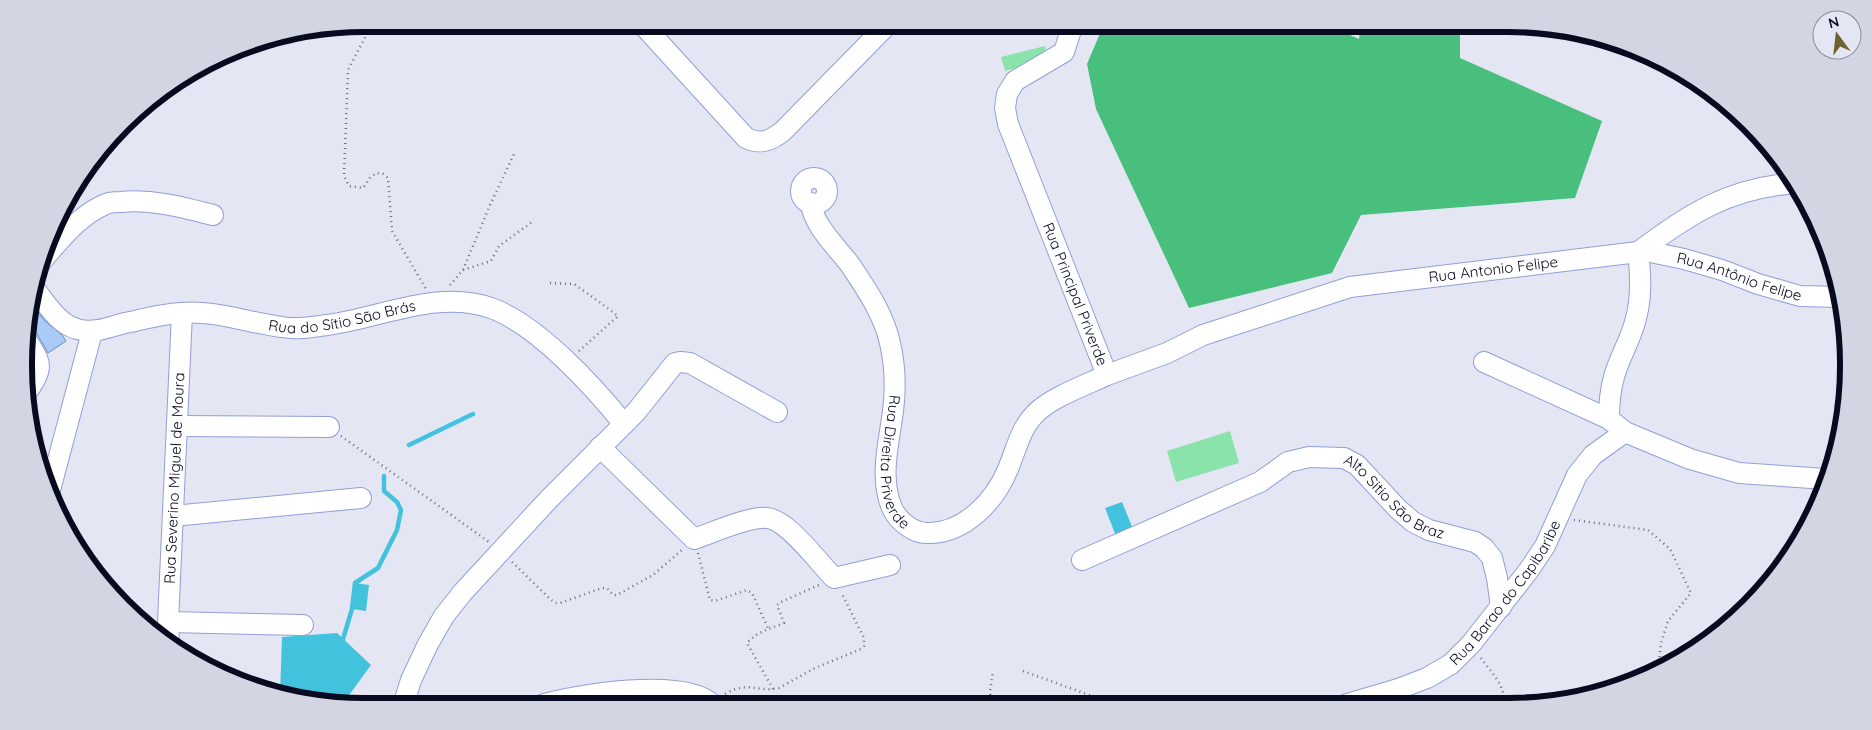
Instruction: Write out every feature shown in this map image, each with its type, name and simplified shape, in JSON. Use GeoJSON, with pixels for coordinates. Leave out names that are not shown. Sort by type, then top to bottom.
{"type":"FeatureCollection","features":[{"type":"Feature","properties":{"kind":"street"},"geometry":{"type":"LineString","coordinates":[[649,32],[746,138],[752,141],[768,141],[783,131],[876,32]]}},
{"type":"Feature","properties":{"kind":"street","name":"Rua Principal Priverde"},"geometry":{"type":"LineString","coordinates":[[1070,32],[1064,52],[1015,81],[1007,94],[1005,108],[1008,124],[1107,375],[1167,352],[1203,335],[1350,287]]}},
{"type":"Feature","properties":{"kind":"street"},"geometry":{"type":"LineString","coordinates":[[1609,419],[1610,390],[1614,374],[1636,321],[1640,296],[1640,251],[1670,228],[1703,208],[1734,195],[1766,186],[1785,184]]}},
{"type":"Feature","properties":{"kind":"street"},"geometry":{"type":"LineString","coordinates":[[55,246],[86,216],[107,203],[136,200],[167,203],[213,215]]}},
{"type":"Feature","properties":{"kind":"street","name":"Rua Direita Priverde"},"geometry":{"type":"LineString","coordinates":[[811,203],[815,218],[851,265],[882,317],[890,343],[895,374],[893,409],[886,459],[886,482],[892,509],[904,525],[924,533],[940,532],[960,525],[976,514],[992,497],[1008,471],[1024,427],[1036,413],[1060,397],[1107,375]]}},
{"type":"Feature","properties":{"kind":"street","name":"Rua Antonio Felipe"},"geometry":{"type":"LineString","coordinates":[[1350,287],[1640,251]]}},
{"type":"Feature","properties":{"kind":"street","name":"Rua Antônio Felipe"},"geometry":{"type":"LineString","coordinates":[[1640,251],[1703,264],[1758,284],[1800,296],[1832,297]]}},
{"type":"Feature","properties":{"kind":"street","name":"Rua do Sítio São Brás"},"geometry":{"type":"LineString","coordinates":[[40,295],[65,324],[92,332],[152,317],[182,313],[229,316],[284,328],[304,328],[330,325],[434,303],[469,303],[490,308],[511,317],[532,332],[592,386],[624,424]]}},
{"type":"Feature","properties":{"kind":"street","name":"Rua Severino Miguel de Moura"},"geometry":{"type":"LineString","coordinates":[[169,633],[182,313]]}},
{"type":"Feature","properties":{"kind":"street"},"geometry":{"type":"LineString","coordinates":[[53,479],[92,332]]}},
{"type":"Feature","properties":{"kind":"street"},"geometry":{"type":"LineString","coordinates":[[33,351],[37,358],[40,371],[33,383]]}},
{"type":"Feature","properties":{"kind":"street"},"geometry":{"type":"LineString","coordinates":[[406,698],[414,673],[428,644],[444,616],[462,592],[646,401],[670,367],[680,362],[690,363],[777,412]]}},
{"type":"Feature","properties":{"kind":"street"},"geometry":{"type":"LineString","coordinates":[[1484,362],[1609,419],[1625,432],[1690,459],[1739,473],[1819,479]]}},
{"type":"Feature","properties":{"kind":"street"},"geometry":{"type":"LineString","coordinates":[[177,426],[329,427]]}},
{"type":"Feature","properties":{"kind":"street","name":"Rua Barao do Capibaribe"},"geometry":{"type":"LineString","coordinates":[[1367,698],[1427,678],[1451,664],[1471,644],[1501,607],[1545,546],[1576,475],[1593,454],[1625,432]]}},
{"type":"Feature","properties":{"kind":"street"},"geometry":{"type":"LineString","coordinates":[[600,447],[694,540],[765,517],[783,524],[834,578],[890,564]]}},
{"type":"Feature","properties":{"kind":"street","name":"Alto Sitio São Braz"},"geometry":{"type":"LineString","coordinates":[[1082,560],[1260,482],[1288,462],[1309,457],[1344,458],[1357,464],[1398,509],[1413,522],[1429,530],[1475,542],[1484,548],[1492,558],[1501,607]]}},
{"type":"Feature","properties":{"kind":"street"},"geometry":{"type":"LineString","coordinates":[[173,516],[361,498]]}},
{"type":"Feature","properties":{"kind":"street"},"geometry":{"type":"LineString","coordinates":[[168,622],[303,625]]}},
{"type":"Feature","properties":{"kind":"street"},"geometry":{"type":"LineString","coordinates":[[573,698],[658,689],[689,693],[699,698]]}},
{"type":"Feature","properties":{"kind":"path"},"geometry":{"type":"LineString","coordinates":[[368,32],[348,70],[344,176],[349,186],[364,188],[370,178],[376,173],[383,174],[388,178],[392,231],[434,303],[463,270],[514,154]]}},
{"type":"Feature","properties":{"kind":"path"},"geometry":{"type":"LineString","coordinates":[[463,270],[491,262],[499,246],[532,222]]}},
{"type":"Feature","properties":{"kind":"path"},"geometry":{"type":"LineString","coordinates":[[550,283],[574,284],[618,316],[567,362]]}},
{"type":"Feature","properties":{"kind":"path"},"geometry":{"type":"LineString","coordinates":[[329,427],[500,551],[554,603],[560,603],[602,588],[607,588],[613,595],[617,595],[653,574],[694,540],[710,600],[715,601],[747,590],[752,594],[768,628]]}},
{"type":"Feature","properties":{"kind":"path"},"geometry":{"type":"LineString","coordinates":[[1557,519],[1612,524],[1648,530],[1670,550],[1691,594],[1668,621],[1661,643],[1659,660]]}},
{"type":"Feature","properties":{"kind":"path"},"geometry":{"type":"LineString","coordinates":[[721,698],[735,688],[751,686],[773,689],[779,688],[815,668],[861,650],[864,646],[864,638],[834,578],[781,602],[777,605],[784,623],[768,628],[751,638],[747,643],[773,689]]}},
{"type":"Feature","properties":{"kind":"path"},"geometry":{"type":"LineString","coordinates":[[1471,644],[1498,682],[1505,698]]}},
{"type":"Feature","properties":{"kind":"path"},"geometry":{"type":"LineString","coordinates":[[1023,671],[1099,698]]}},
{"type":"Feature","properties":{"kind":"path"},"geometry":{"type":"LineString","coordinates":[[990,698],[994,672]]}},
{"type":"Feature","properties":{"kind":"path"},"geometry":{"type":"LineString","coordinates":[[1087,698],[1089,694]]}},
{"type":"Feature","properties":{"kind":"green space"},"geometry":{"type":"Polygon","coordinates":[[[1101,32],[1343,32],[1359,39],[1360,32],[1460,32],[1460,58],[1602,121],[1575,198],[1361,215],[1332,273],[1189,308],[1096,109],[1087,64],[1101,32]]]}},
{"type":"Feature","properties":{"kind":"green space"},"geometry":{"type":"Polygon","coordinates":[[[1045,46],[1048,60],[1005,71],[1001,57],[1045,46]]]}},
{"type":"Feature","properties":{"kind":"green space"},"geometry":{"type":"Polygon","coordinates":[[[1230,431],[1239,463],[1176,482],[1167,451],[1230,431]]]}},
{"type":"Feature","properties":{"kind":"water"},"geometry":{"type":"Polygon","coordinates":[[[1122,502],[1133,529],[1116,536],[1105,508],[1122,502]]]}},
{"type":"Feature","properties":{"kind":"water"},"geometry":{"type":"Polygon","coordinates":[[[355,583],[369,585],[366,611],[352,609],[355,583]]]}},
{"type":"Feature","properties":{"kind":"water"},"geometry":{"type":"Polygon","coordinates":[[[337,633],[371,665],[348,697],[322,695],[280,686],[282,637],[337,633]]]}},
{"type":"Feature","properties":{"kind":"building"},"geometry":{"type":"Polygon","coordinates":[[[37,311],[66,341],[48,353],[34,332],[37,311]]]}},
{"type":"Feature","properties":{"kind":"waterway"},"geometry":{"type":"LineString","coordinates":[[409,445],[473,414]]}},
{"type":"Feature","properties":{"kind":"waterway"},"geometry":{"type":"LineString","coordinates":[[343,639],[352,609],[355,583],[378,568],[397,530],[401,510],[397,502],[384,491],[384,476]]}}]}
